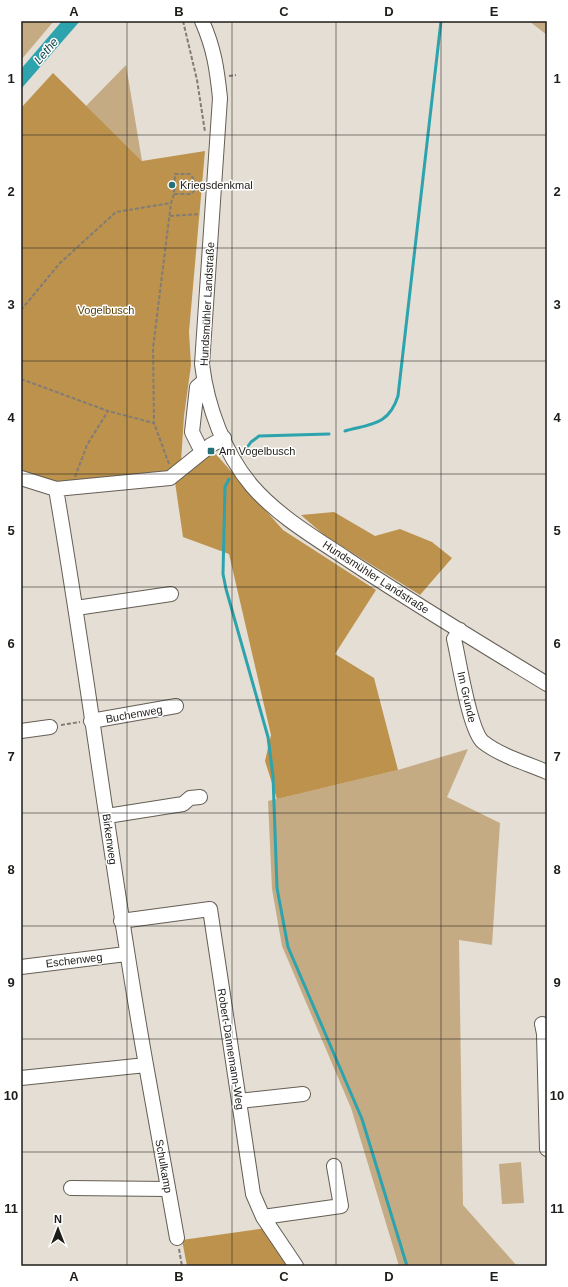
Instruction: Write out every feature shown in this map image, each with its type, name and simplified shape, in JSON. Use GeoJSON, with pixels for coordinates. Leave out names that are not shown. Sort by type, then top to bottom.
{"type":"FeatureCollection","features":[{"type":"Feature","properties":{"kind":"street","name":"Hundsmühler Landstraße"},"geometry":{"type":"LineString","coordinates":[[202,21],[212,44],[216,62],[220,98],[201,353],[204,381],[211,407],[233,459],[252,486],[290,521],[377,579],[547,684]]}},
{"type":"Feature","properties":{"kind":"street"},"geometry":{"type":"LineString","coordinates":[[202,452],[192,432],[197,387],[204,381]]}},
{"type":"Feature","properties":{"kind":"street"},"geometry":{"type":"LineString","coordinates":[[194,414],[211,407]]}},
{"type":"Feature","properties":{"kind":"street"},"geometry":{"type":"LineString","coordinates":[[21,478],[56,489],[148,481],[173,477],[202,452],[224,438]]}},
{"type":"Feature","properties":{"kind":"street","name":"Birkenweg"},"geometry":{"type":"LineString","coordinates":[[56,489],[76,608],[91,721],[107,816],[126,954],[146,1065]]}},
{"type":"Feature","properties":{"kind":"street"},"geometry":{"type":"LineString","coordinates":[[76,608],[171,594]]}},
{"type":"Feature","properties":{"kind":"street","name":"Im Grunde"},"geometry":{"type":"LineString","coordinates":[[460,630],[454,639],[474,727],[482,741],[504,754],[547,772]]}},
{"type":"Feature","properties":{"kind":"street","name":"Buchenweg"},"geometry":{"type":"LineString","coordinates":[[91,721],[176,706]]}},
{"type":"Feature","properties":{"kind":"street"},"geometry":{"type":"LineString","coordinates":[[21,731],[50,727]]}},
{"type":"Feature","properties":{"kind":"street"},"geometry":{"type":"LineString","coordinates":[[107,816],[183,804],[190,798],[200,797]]}},
{"type":"Feature","properties":{"kind":"street","name":"Robert-Dannemann-Weg"},"geometry":{"type":"LineString","coordinates":[[121,921],[210,909],[253,1194],[263,1217],[296,1266]]}},
{"type":"Feature","properties":{"kind":"street","name":"Eschenweg"},"geometry":{"type":"LineString","coordinates":[[21,967],[126,954]]}},
{"type":"Feature","properties":{"kind":"street"},"geometry":{"type":"LineString","coordinates":[[544,1030],[547,1149]]}},
{"type":"Feature","properties":{"kind":"street"},"geometry":{"type":"LineString","coordinates":[[21,1078],[146,1065]]}},
{"type":"Feature","properties":{"kind":"street","name":"Schulkamp"},"geometry":{"type":"LineString","coordinates":[[146,1065],[177,1238]]}},
{"type":"Feature","properties":{"kind":"street"},"geometry":{"type":"LineString","coordinates":[[239,1101],[303,1094]]}},
{"type":"Feature","properties":{"kind":"street"},"geometry":{"type":"LineString","coordinates":[[263,1217],[341,1206],[334,1166]]}},
{"type":"Feature","properties":{"kind":"street"},"geometry":{"type":"LineString","coordinates":[[71,1188],[168,1189]]}},
{"type":"Feature","properties":{"kind":"path"},"geometry":{"type":"LineString","coordinates":[[173,477],[154,423],[153,348],[171,203],[174,194],[175,174],[190,174],[198,185]]}},
{"type":"Feature","properties":{"kind":"path"},"geometry":{"type":"LineString","coordinates":[[174,194],[191,194],[198,185],[206,184],[214,187]]}},
{"type":"Feature","properties":{"kind":"path"},"geometry":{"type":"LineString","coordinates":[[21,310],[60,263],[116,212],[171,203]]}},
{"type":"Feature","properties":{"kind":"path"},"geometry":{"type":"LineString","coordinates":[[170,216],[204,214]]}},
{"type":"Feature","properties":{"kind":"path"},"geometry":{"type":"LineString","coordinates":[[21,379],[108,410],[154,423]]}},
{"type":"Feature","properties":{"kind":"path"},"geometry":{"type":"LineString","coordinates":[[71,487],[87,445],[108,410]]}},
{"type":"Feature","properties":{"kind":"path"},"geometry":{"type":"LineString","coordinates":[[50,727],[91,721]]}},
{"type":"Feature","properties":{"kind":"path"},"geometry":{"type":"LineString","coordinates":[[177,1238],[182,1266]]}},
{"type":"Feature","properties":{"kind":"shaded area"},"geometry":{"type":"Polygon","coordinates":[[[21,21],[54,21],[21,60],[21,21]]]}},
{"type":"Feature","properties":{"kind":"shaded area"},"geometry":{"type":"Polygon","coordinates":[[[529,21],[547,21],[547,35],[529,21]]]}},
{"type":"Feature","properties":{"kind":"shaded area"},"geometry":{"type":"Polygon","coordinates":[[[126,65],[142,161],[86,106],[126,65]]]}},
{"type":"Feature","properties":{"kind":"shaded area"},"geometry":{"type":"Polygon","coordinates":[[[468,749],[447,797],[500,823],[492,945],[459,940],[463,1205],[517,1266],[399,1266],[351,1108],[282,946],[272,889],[268,801],[398,770],[468,749]]]}},
{"type":"Feature","properties":{"kind":"shaded area"},"geometry":{"type":"Polygon","coordinates":[[[521,1162],[524,1203],[502,1204],[499,1164],[521,1162]]]}},
{"type":"Feature","properties":{"kind":"green space","name":"Vogelbusch"},"geometry":{"type":"Polygon","coordinates":[[[53,73],[142,161],[205,151],[189,332],[191,365],[184,416],[181,462],[169,475],[62,488],[21,475],[21,108],[53,73]]]}},
{"type":"Feature","properties":{"kind":"green space"},"geometry":{"type":"Polygon","coordinates":[[[214,452],[283,530],[376,590],[335,654],[374,678],[398,770],[277,799],[265,761],[271,735],[229,554],[183,537],[175,482],[214,452]]]}},
{"type":"Feature","properties":{"kind":"green space"},"geometry":{"type":"Polygon","coordinates":[[[334,512],[375,536],[400,529],[432,542],[452,558],[420,595],[324,535],[301,515],[334,512]]]}},
{"type":"Feature","properties":{"kind":"green space"},"geometry":{"type":"Polygon","coordinates":[[[266,1228],[291,1266],[187,1266],[182,1240],[266,1228]]]}},
{"type":"Feature","properties":{"kind":"water","name":"Lethe"},"geometry":{"type":"Polygon","coordinates":[[[62,21],[80,21],[21,89],[21,69],[62,21]]]}},
{"type":"Feature","properties":{"kind":"waterway"},"geometry":{"type":"LineString","coordinates":[[345,431],[378,422],[390,413],[398,396],[441,21]]}},
{"type":"Feature","properties":{"kind":"waterway"},"geometry":{"type":"LineString","coordinates":[[241,456],[251,442],[259,436],[329,434]]}},
{"type":"Feature","properties":{"kind":"waterway"},"geometry":{"type":"LineString","coordinates":[[229,479],[225,487],[223,574],[268,737],[273,776],[277,888],[288,947],[362,1119],[407,1266]]}},
{"type":"Feature","properties":{"kind":"place","name":"Kriegsdenkmal"},"geometry":{"type":"Point","coordinates":[172,185]}},
{"type":"Feature","properties":{"kind":"place","name":"Am Vogelbusch"},"geometry":{"type":"Point","coordinates":[211,451]}}]}
